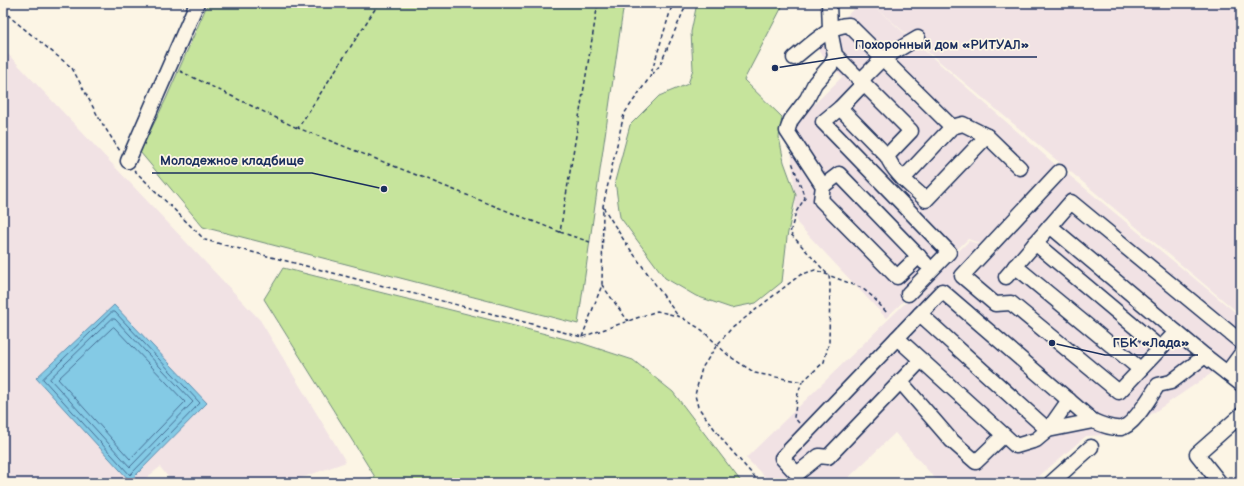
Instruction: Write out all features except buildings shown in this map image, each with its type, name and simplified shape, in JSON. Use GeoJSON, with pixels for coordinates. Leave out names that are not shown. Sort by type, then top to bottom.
{"type":"FeatureCollection","features":[{"type":"Feature","properties":{"kind":"street"},"geometry":{"type":"LineString","coordinates":[[128,161],[197,3]]}},
{"type":"Feature","properties":{"kind":"street"},"geometry":{"type":"LineString","coordinates":[[829,3],[830,30],[835,55],[832,65],[815,83],[807,98],[791,120],[787,130],[823,186],[821,200],[897,277],[919,256]]}},
{"type":"Feature","properties":{"kind":"street"},"geometry":{"type":"LineString","coordinates":[[794,58],[830,30],[841,24],[849,25],[952,127]]}},
{"type":"Feature","properties":{"kind":"street"},"geometry":{"type":"LineString","coordinates":[[908,294],[949,252],[823,122],[840,108],[882,59],[918,38]]}},
{"type":"Feature","properties":{"kind":"street"},"geometry":{"type":"LineString","coordinates":[[835,55],[911,131],[887,156]]}},
{"type":"Feature","properties":{"kind":"street"},"geometry":{"type":"LineString","coordinates":[[840,108],[887,156],[890,163],[903,179],[926,200],[987,136]]}},
{"type":"Feature","properties":{"kind":"street"},"geometry":{"type":"LineString","coordinates":[[903,179],[952,127],[963,124],[987,136],[1020,168]]}},
{"type":"Feature","properties":{"kind":"street"},"geometry":{"type":"LineString","coordinates":[[1059,172],[962,276],[995,304],[1011,303],[1119,392],[1176,332]]}},
{"type":"Feature","properties":{"kind":"street"},"geometry":{"type":"LineString","coordinates":[[823,186],[839,174],[933,270]]}},
{"type":"Feature","properties":{"kind":"street"},"geometry":{"type":"LineString","coordinates":[[1006,277],[1071,202],[1241,342]]}},
{"type":"Feature","properties":{"kind":"street"},"geometry":{"type":"LineString","coordinates":[[1050,226],[1205,356],[1241,384]]}},
{"type":"Feature","properties":{"kind":"street"},"geometry":{"type":"LineString","coordinates":[[1035,243],[1160,348]]}},
{"type":"Feature","properties":{"kind":"street"},"geometry":{"type":"LineString","coordinates":[[1015,266],[1140,369]]}},
{"type":"Feature","properties":{"kind":"street"},"geometry":{"type":"LineString","coordinates":[[921,360],[828,457],[819,456],[797,474],[782,458],[942,291],[1093,421],[1108,427],[1122,428],[1131,423],[1158,385],[1171,382],[1205,356]]}},
{"type":"Feature","properties":{"kind":"street"},"geometry":{"type":"LineString","coordinates":[[920,314],[1048,430]]}},
{"type":"Feature","properties":{"kind":"street"},"geometry":{"type":"LineString","coordinates":[[897,338],[1016,446],[1036,440],[1048,430],[1069,400]]}},
{"type":"Feature","properties":{"kind":"street"},"geometry":{"type":"LineString","coordinates":[[1226,373],[1241,354]]}},
{"type":"Feature","properties":{"kind":"street"},"geometry":{"type":"LineString","coordinates":[[900,381],[951,440],[976,462],[1004,435]]}},
{"type":"Feature","properties":{"kind":"street"},"geometry":{"type":"LineString","coordinates":[[1220,483],[1197,454],[1241,415]]}},
{"type":"Feature","properties":{"kind":"street"},"geometry":{"type":"LineString","coordinates":[[1048,430],[1093,421]]}},
{"type":"Feature","properties":{"kind":"street"},"geometry":{"type":"LineString","coordinates":[[1058,481],[1091,447]]}},
{"type":"Feature","properties":{"kind":"path"},"geometry":{"type":"LineString","coordinates":[[298,128],[379,3]]}},
{"type":"Feature","properties":{"kind":"path"},"geometry":{"type":"LineString","coordinates":[[560,232],[598,3]]}},
{"type":"Feature","properties":{"kind":"path"},"geometry":{"type":"LineString","coordinates":[[650,77],[671,9],[671,3]]}},
{"type":"Feature","properties":{"kind":"path"},"geometry":{"type":"LineString","coordinates":[[582,337],[602,285],[603,206],[624,114],[660,65],[687,3]]}},
{"type":"Feature","properties":{"kind":"path"},"geometry":{"type":"LineString","coordinates":[[3,9],[11,18],[72,68],[100,120],[133,169],[205,240],[582,337],[657,311],[678,316],[702,330],[729,356],[755,373],[802,382]]}},
{"type":"Feature","properties":{"kind":"path"},"geometry":{"type":"LineString","coordinates":[[178,70],[298,128],[560,232],[590,242]]}},
{"type":"Feature","properties":{"kind":"path"},"geometry":{"type":"LineString","coordinates":[[792,160],[805,198],[796,212],[790,233],[829,276],[830,285],[829,342],[824,362],[802,382],[798,393],[794,418],[807,432]]}},
{"type":"Feature","properties":{"kind":"path"},"geometry":{"type":"LineString","coordinates":[[603,206],[625,242],[678,316]]}},
{"type":"Feature","properties":{"kind":"path"},"geometry":{"type":"LineString","coordinates":[[760,483],[725,443],[698,407],[695,396],[702,368],[718,344],[731,330],[800,275],[815,270],[862,288],[873,297],[888,314]]}},
{"type":"Feature","properties":{"kind":"path"},"geometry":{"type":"LineString","coordinates":[[602,285],[628,321]]}},
{"type":"Feature","properties":{"kind":"shaded area"},"geometry":{"type":"Polygon","coordinates":[[[860,3],[1241,3],[1241,315],[871,4],[1057,166],[984,245],[968,239],[886,318],[797,223],[791,147],[791,127],[842,77],[815,46],[860,3]]]}},
{"type":"Feature","properties":{"kind":"shaded area"},"geometry":{"type":"Polygon","coordinates":[[[5,51],[260,320],[346,462],[287,483],[173,483],[160,467],[140,483],[3,483],[3,52],[5,51]]]}},
{"type":"Feature","properties":{"kind":"shaded area"},"geometry":{"type":"Polygon","coordinates":[[[1058,166],[1241,317],[1241,380],[1218,369],[1122,434],[1086,436],[1031,483],[939,483],[895,433],[843,483],[771,483],[746,458],[969,241],[984,246],[1058,166]]]}},
{"type":"Feature","properties":{"kind":"green space"},"geometry":{"type":"Polygon","coordinates":[[[208,3],[624,3],[578,324],[203,227],[140,152],[166,99],[208,3]]]}},
{"type":"Feature","properties":{"kind":"green space"},"geometry":{"type":"Polygon","coordinates":[[[697,3],[784,3],[744,80],[782,117],[779,137],[784,162],[796,195],[787,237],[782,282],[756,303],[731,308],[696,296],[665,278],[620,217],[615,181],[630,125],[659,96],[688,84],[693,69],[691,32],[697,3]]]}},
{"type":"Feature","properties":{"kind":"green space"},"geometry":{"type":"Polygon","coordinates":[[[283,268],[581,343],[633,360],[673,392],[742,483],[355,483],[375,477],[264,299],[283,268]]]}},
{"type":"Feature","properties":{"kind":"water"},"geometry":{"type":"Polygon","coordinates":[[[114,305],[207,403],[130,481],[36,378],[114,305]]]}},
{"type":"Feature","properties":{"kind":"place","name":"Похоронный дом «РИТУАЛ»"},"geometry":{"type":"Point","coordinates":[775,68]}},
{"type":"Feature","properties":{"kind":"place","name":"Молодежное кладбище"},"geometry":{"type":"Point","coordinates":[384,189]}},
{"type":"Feature","properties":{"kind":"place","name":"ГБК «Лада»"},"geometry":{"type":"Point","coordinates":[1052,343]}}]}
